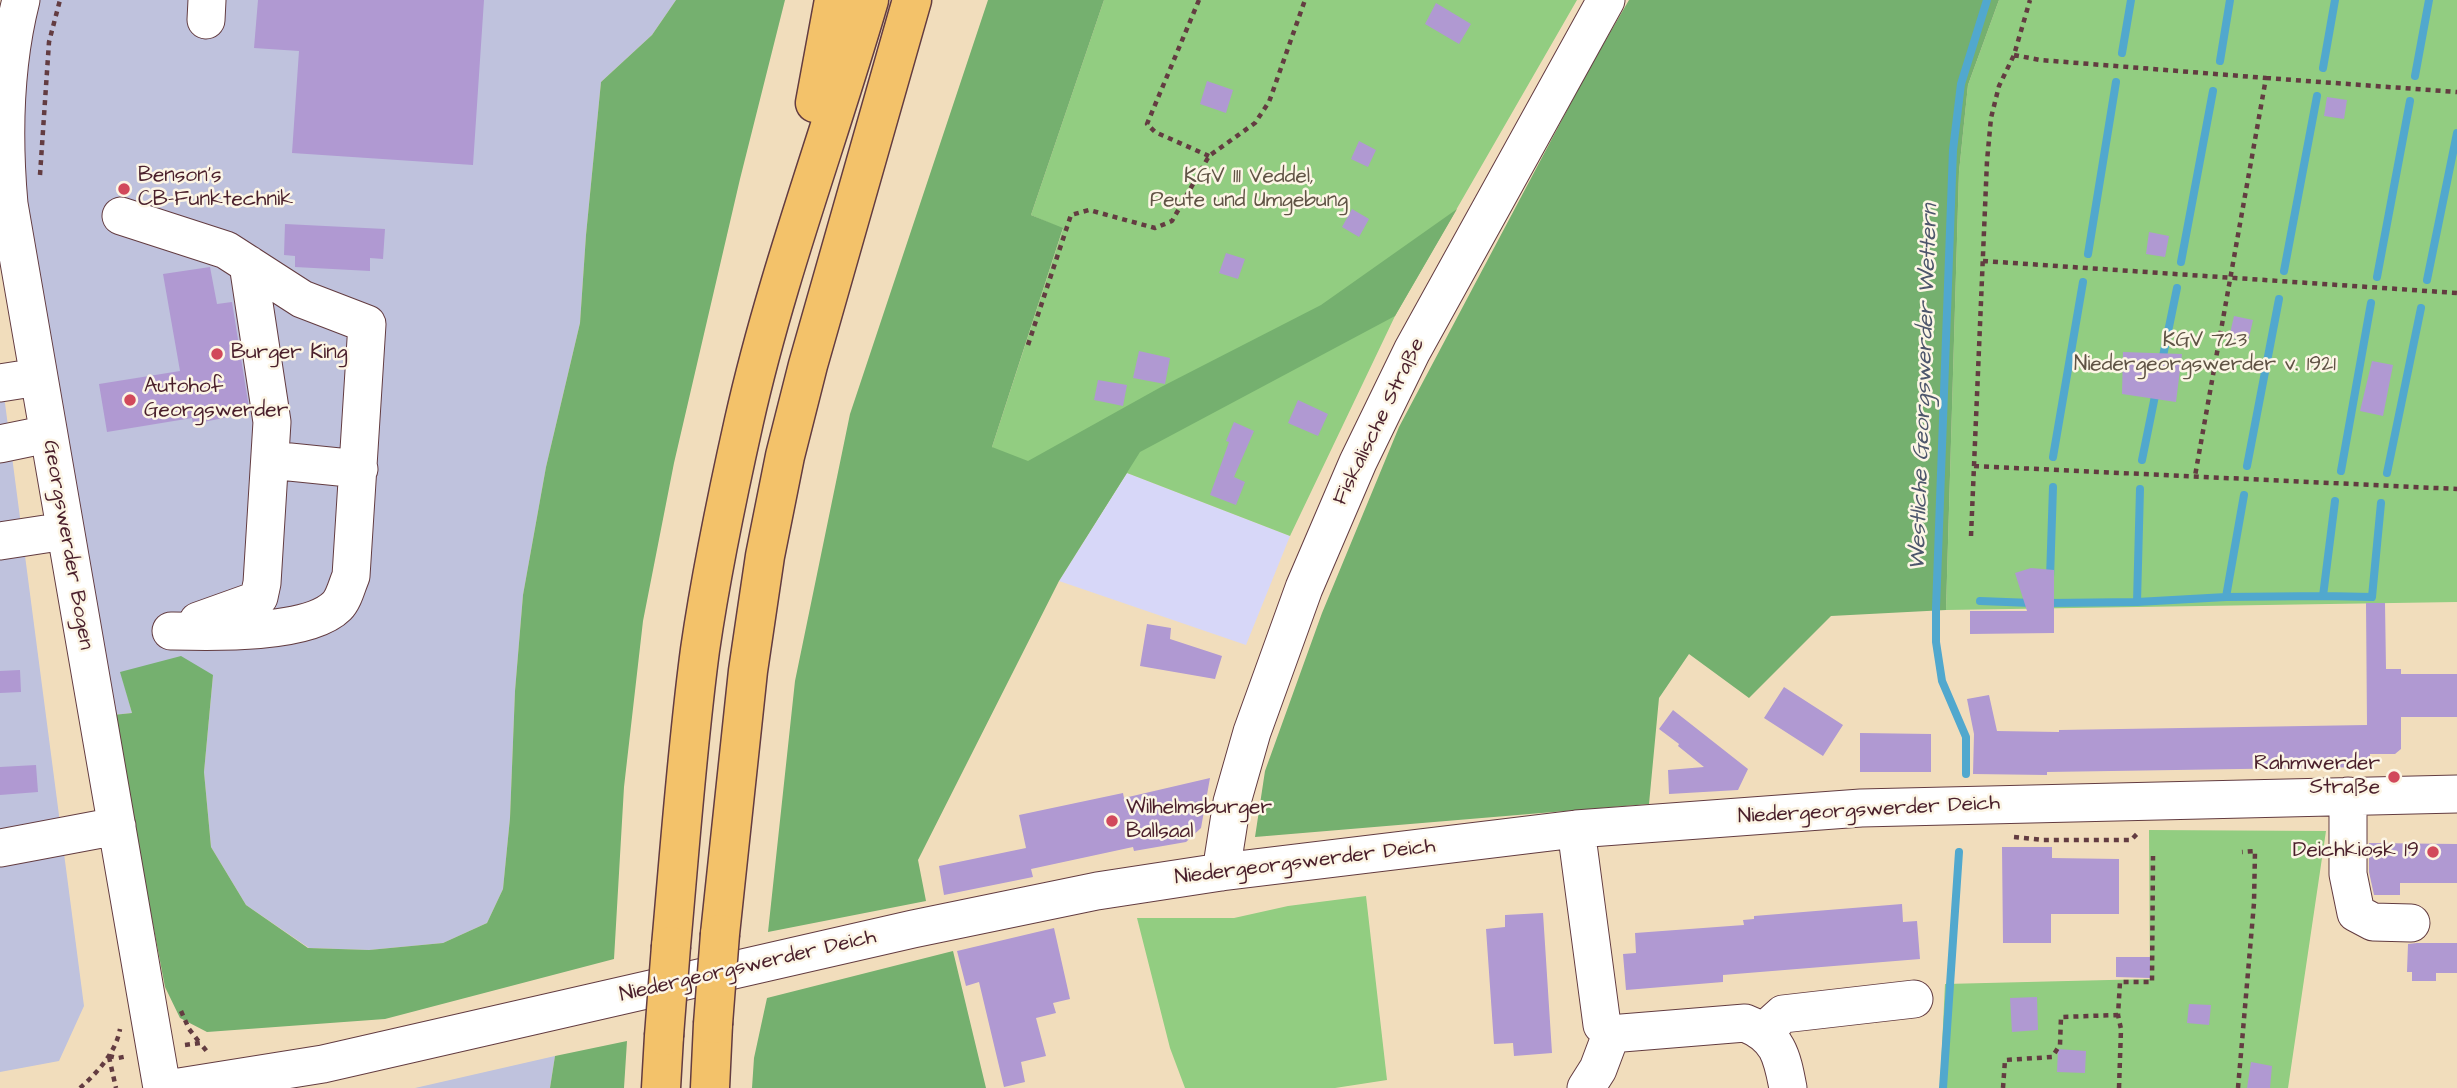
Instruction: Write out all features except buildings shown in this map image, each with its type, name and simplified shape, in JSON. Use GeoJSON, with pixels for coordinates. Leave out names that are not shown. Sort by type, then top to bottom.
{"type":"FeatureCollection","features":[{"type":"Feature","properties":{"kind":"highway"},"geometry":{"type":"LineString","coordinates":[[778,290],[834,0]]}},
{"type":"Feature","properties":{"kind":"highway"},"geometry":{"type":"LineString","coordinates":[[662,1088],[688,748],[717,550],[744,419],[778,290],[869,0]]}},
{"type":"Feature","properties":{"kind":"highway"},"geometry":{"type":"LineString","coordinates":[[710,1088],[735,769],[765,556],[785,456],[811,352],[912,0]]}},
{"type":"Feature","properties":{"kind":"highway"},"geometry":{"type":"LineString","coordinates":[[900,40],[917,0]]}},
{"type":"Feature","properties":{"kind":"street","name":"Georgswerder Bogen"},"geometry":{"type":"LineString","coordinates":[[21,0],[9,70],[5,120],[16,185],[38,377],[162,1088]]}},
{"type":"Feature","properties":{"kind":"street","name":"Fiskalische Straße"},"geometry":{"type":"LineString","coordinates":[[1222,872],[1232,802],[1252,732],[1304,588],[1358,462],[1412,351],[1606,0]]}},
{"type":"Feature","properties":{"kind":"street"},"geometry":{"type":"LineString","coordinates":[[121,216],[226,250],[248,264],[302,299],[367,324],[351,576],[338,605],[325,614],[303,622],[232,632],[171,631],[254,601],[259,597],[262,583],[272,422],[248,264]]}},
{"type":"Feature","properties":{"kind":"street"},"geometry":{"type":"LineString","coordinates":[[0,383],[38,377]]}},
{"type":"Feature","properties":{"kind":"street"},"geometry":{"type":"LineString","coordinates":[[0,444],[48,434]]}},
{"type":"Feature","properties":{"kind":"street"},"geometry":{"type":"LineString","coordinates":[[270,460],[359,469]]}},
{"type":"Feature","properties":{"kind":"street"},"geometry":{"type":"LineString","coordinates":[[0,541],[65,531]]}},
{"type":"Feature","properties":{"kind":"street","name":"Niedergeorgswerder Deich"},"geometry":{"type":"LineString","coordinates":[[173,1088],[323,1065],[913,929],[1097,891],[1222,872],[1576,829],[1861,808],[2457,794]]}},
{"type":"Feature","properties":{"kind":"street"},"geometry":{"type":"LineString","coordinates":[[2348,796],[2348,874],[2356,913],[2373,922],[2411,923]]}},
{"type":"Feature","properties":{"kind":"street"},"geometry":{"type":"LineString","coordinates":[[0,848],[117,826]]}},
{"type":"Feature","properties":{"kind":"street"},"geometry":{"type":"LineString","coordinates":[[1576,829],[1610,1034],[1598,1069],[1586,1088]]}},
{"type":"Feature","properties":{"kind":"street"},"geometry":{"type":"LineString","coordinates":[[1763,1032],[1783,1014],[1914,999]]}},
{"type":"Feature","properties":{"kind":"street"},"geometry":{"type":"LineString","coordinates":[[1610,1034],[1745,1023],[1763,1032],[1777,1048],[1788,1088]]}},
{"type":"Feature","properties":{"kind":"path"},"geometry":{"type":"LineString","coordinates":[[16,185],[60,0]]}},
{"type":"Feature","properties":{"kind":"path"},"geometry":{"type":"LineString","coordinates":[[1199,0],[1147,124],[1155,132],[1209,156]]}},
{"type":"Feature","properties":{"kind":"path"},"geometry":{"type":"LineString","coordinates":[[1028,345],[1071,215],[1089,210],[1155,228],[1172,221],[1209,156],[1255,124],[1269,102],[1305,0]]}},
{"type":"Feature","properties":{"kind":"path"},"geometry":{"type":"LineString","coordinates":[[1971,536],[1991,118],[1999,86],[2014,55],[2030,0]]}},
{"type":"Feature","properties":{"kind":"path"},"geometry":{"type":"LineString","coordinates":[[2014,55],[2039,60],[2457,92]]}},
{"type":"Feature","properties":{"kind":"path"},"geometry":{"type":"LineString","coordinates":[[2195,476],[2266,78]]}},
{"type":"Feature","properties":{"kind":"path"},"geometry":{"type":"LineString","coordinates":[[1983,261],[2457,293]]}},
{"type":"Feature","properties":{"kind":"path"},"geometry":{"type":"LineString","coordinates":[[1974,466],[2457,489]]}},
{"type":"Feature","properties":{"kind":"path"},"geometry":{"type":"LineString","coordinates":[[2238,1088],[2254,902],[2255,851],[2242,852]]}},
{"type":"Feature","properties":{"kind":"path"},"geometry":{"type":"LineString","coordinates":[[2119,1088],[2120,982],[2152,982],[2153,856]]}},
{"type":"Feature","properties":{"kind":"path"},"geometry":{"type":"LineString","coordinates":[[179,1007],[189,1029],[207,1049],[209,1059]]}},
{"type":"Feature","properties":{"kind":"path"},"geometry":{"type":"LineString","coordinates":[[2003,1088],[2005,1060],[2052,1057],[2060,1045],[2061,1017],[2118,1015]]}},
{"type":"Feature","properties":{"kind":"path"},"geometry":{"type":"LineString","coordinates":[[185,1045],[200,1043]]}},
{"type":"Feature","properties":{"kind":"path"},"geometry":{"type":"LineString","coordinates":[[109,1056],[130,1056]]}},
{"type":"Feature","properties":{"kind":"path"},"geometry":{"type":"LineString","coordinates":[[80,1088],[109,1056]]}},
{"type":"Feature","properties":{"kind":"path"},"geometry":{"type":"LineString","coordinates":[[109,1056],[116,1088]]}},
{"type":"Feature","properties":{"kind":"shaded area"},"geometry":{"type":"Polygon","coordinates":[[[39,0],[676,0],[652,35],[601,82],[580,323],[546,467],[523,595],[515,691],[510,818],[503,889],[487,923],[443,943],[369,950],[309,948],[246,905],[211,847],[204,772],[213,675],[121,673],[132,713],[113,715],[22,166],[24,50],[39,0]]]}},
{"type":"Feature","properties":{"kind":"shaded area"},"geometry":{"type":"Polygon","coordinates":[[[0,365],[84,1006],[59,1061],[0,1072],[0,365]]]}},
{"type":"Feature","properties":{"kind":"shaded area"},"geometry":{"type":"Polygon","coordinates":[[[1127,473],[1290,536],[1246,645],[1059,581],[1127,473]]]}},
{"type":"Feature","properties":{"kind":"shaded area"},"geometry":{"type":"Polygon","coordinates":[[[555,1056],[550,1088],[415,1088],[555,1056]]]}},
{"type":"Feature","properties":{"kind":"green space"},"geometry":{"type":"Polygon","coordinates":[[[676,0],[785,0],[674,463],[643,621],[624,787],[614,959],[385,1019],[207,1032],[180,1018],[165,987],[113,715],[132,713],[120,672],[181,656],[213,675],[204,772],[211,847],[246,905],[308,948],[369,950],[443,943],[487,923],[503,889],[510,818],[515,691],[523,595],[546,467],[580,323],[601,82],[652,35],[676,0]]]}},
{"type":"Feature","properties":{"kind":"green space"},"geometry":{"type":"Polygon","coordinates":[[[988,0],[1104,0],[1031,215],[1063,228],[992,447],[1028,461],[1161,387],[1321,305],[1457,209],[1395,316],[1140,452],[1059,581],[918,860],[926,901],[768,932],[795,681],[850,414],[988,0]]]}},
{"type":"Feature","properties":{"kind":"green space","name":"KGV 111 Veddel, Peute und Umgebung"},"geometry":{"type":"Polygon","coordinates":[[[1104,0],[1577,0],[1395,316],[1290,536],[1127,473],[1083,542],[992,447],[1063,229],[1031,215],[1104,0]]]}},
{"type":"Feature","properties":{"kind":"green space"},"geometry":{"type":"Polygon","coordinates":[[[1629,0],[1999,0],[1968,85],[1959,172],[1946,610],[1831,616],[1749,698],[1689,654],[1659,698],[1649,804],[1255,837],[1265,771],[1322,613],[1399,427],[1590,67],[1629,0]]]}},
{"type":"Feature","properties":{"kind":"green space","name":"KGV 723 Niedergeorgswerder v. 1921"},"geometry":{"type":"Polygon","coordinates":[[[1999,0],[2457,0],[2457,602],[1946,610],[1959,172],[1968,85],[1999,0]]]}},
{"type":"Feature","properties":{"kind":"green space"},"geometry":{"type":"Polygon","coordinates":[[[2149,830],[2326,831],[2288,1088],[1940,1088],[1945,984],[2150,979],[2149,830]]]}},
{"type":"Feature","properties":{"kind":"green space"},"geometry":{"type":"Polygon","coordinates":[[[1366,896],[1387,1080],[1335,1088],[1185,1088],[1170,1048],[1137,918],[1234,918],[1288,906],[1366,896]]]}},
{"type":"Feature","properties":{"kind":"green space"},"geometry":{"type":"Polygon","coordinates":[[[953,951],[986,1088],[752,1088],[754,1058],[767,998],[953,951]]]}},
{"type":"Feature","properties":{"kind":"green space"},"geometry":{"type":"Polygon","coordinates":[[[627,1041],[624,1088],[550,1088],[555,1056],[627,1041]]]}},
{"type":"Feature","properties":{"kind":"waterway","name":"Westliche Georgswerder Wettern"},"geometry":{"type":"LineString","coordinates":[[1966,774],[1966,737],[1942,681],[1936,642],[1936,608],[1953,150],[1961,84],[1987,0]]}},
{"type":"Feature","properties":{"kind":"waterway"},"geometry":{"type":"LineString","coordinates":[[2122,53],[2131,0]]}},
{"type":"Feature","properties":{"kind":"waterway"},"geometry":{"type":"LineString","coordinates":[[2220,61],[2230,0]]}},
{"type":"Feature","properties":{"kind":"waterway"},"geometry":{"type":"LineString","coordinates":[[2323,68],[2335,0]]}},
{"type":"Feature","properties":{"kind":"waterway"},"geometry":{"type":"LineString","coordinates":[[2415,76],[2429,0]]}},
{"type":"Feature","properties":{"kind":"waterway"},"geometry":{"type":"LineString","coordinates":[[2088,254],[2116,82]]}},
{"type":"Feature","properties":{"kind":"waterway"},"geometry":{"type":"LineString","coordinates":[[2181,262],[2213,91]]}},
{"type":"Feature","properties":{"kind":"waterway"},"geometry":{"type":"LineString","coordinates":[[2284,271],[2317,96]]}},
{"type":"Feature","properties":{"kind":"waterway"},"geometry":{"type":"LineString","coordinates":[[2377,277],[2410,101]]}},
{"type":"Feature","properties":{"kind":"waterway"},"geometry":{"type":"LineString","coordinates":[[2427,280],[2457,133]]}},
{"type":"Feature","properties":{"kind":"waterway"},"geometry":{"type":"LineString","coordinates":[[2053,457],[2083,282]]}},
{"type":"Feature","properties":{"kind":"waterway"},"geometry":{"type":"LineString","coordinates":[[2162,361],[2177,288]]}},
{"type":"Feature","properties":{"kind":"waterway"},"geometry":{"type":"LineString","coordinates":[[2247,466],[2279,299]]}},
{"type":"Feature","properties":{"kind":"waterway"},"geometry":{"type":"LineString","coordinates":[[2341,471],[2371,303]]}},
{"type":"Feature","properties":{"kind":"waterway"},"geometry":{"type":"LineString","coordinates":[[2387,473],[2421,308]]}},
{"type":"Feature","properties":{"kind":"waterway"},"geometry":{"type":"LineString","coordinates":[[2142,460],[2156,391]]}},
{"type":"Feature","properties":{"kind":"waterway"},"geometry":{"type":"LineString","coordinates":[[2050,578],[2053,487]]}},
{"type":"Feature","properties":{"kind":"waterway"},"geometry":{"type":"LineString","coordinates":[[2049,603],[2137,602],[2140,489]]}},
{"type":"Feature","properties":{"kind":"waterway"},"geometry":{"type":"LineString","coordinates":[[2137,602],[2226,597],[2244,495]]}},
{"type":"Feature","properties":{"kind":"waterway"},"geometry":{"type":"LineString","coordinates":[[2226,597],[2323,596],[2335,501]]}},
{"type":"Feature","properties":{"kind":"waterway"},"geometry":{"type":"LineString","coordinates":[[2323,596],[2372,597],[2381,503]]}},
{"type":"Feature","properties":{"kind":"waterway"},"geometry":{"type":"LineString","coordinates":[[1980,601],[2032,603]]}},
{"type":"Feature","properties":{"kind":"waterway","name":"Westliche Georgswerder Wettern"},"geometry":{"type":"LineString","coordinates":[[1943,1088],[1959,852]]}},
{"type":"Feature","properties":{"kind":"place","name":"Benson's CB-Funktechnik"},"geometry":{"type":"Point","coordinates":[124,189]}},
{"type":"Feature","properties":{"kind":"place","name":"Burger King"},"geometry":{"type":"Point","coordinates":[217,354]}},
{"type":"Feature","properties":{"kind":"place","name":"Autohof Georgswerder"},"geometry":{"type":"Point","coordinates":[130,400]}},
{"type":"Feature","properties":{"kind":"place","name":"Rahmwerder Straße"},"geometry":{"type":"Point","coordinates":[2394,777]}},
{"type":"Feature","properties":{"kind":"place","name":"Wilhelmsburger Ballsaal"},"geometry":{"type":"Point","coordinates":[1112,821]}},
{"type":"Feature","properties":{"kind":"place","name":"Deichkiosk 19"},"geometry":{"type":"Point","coordinates":[2433,852]}}]}
